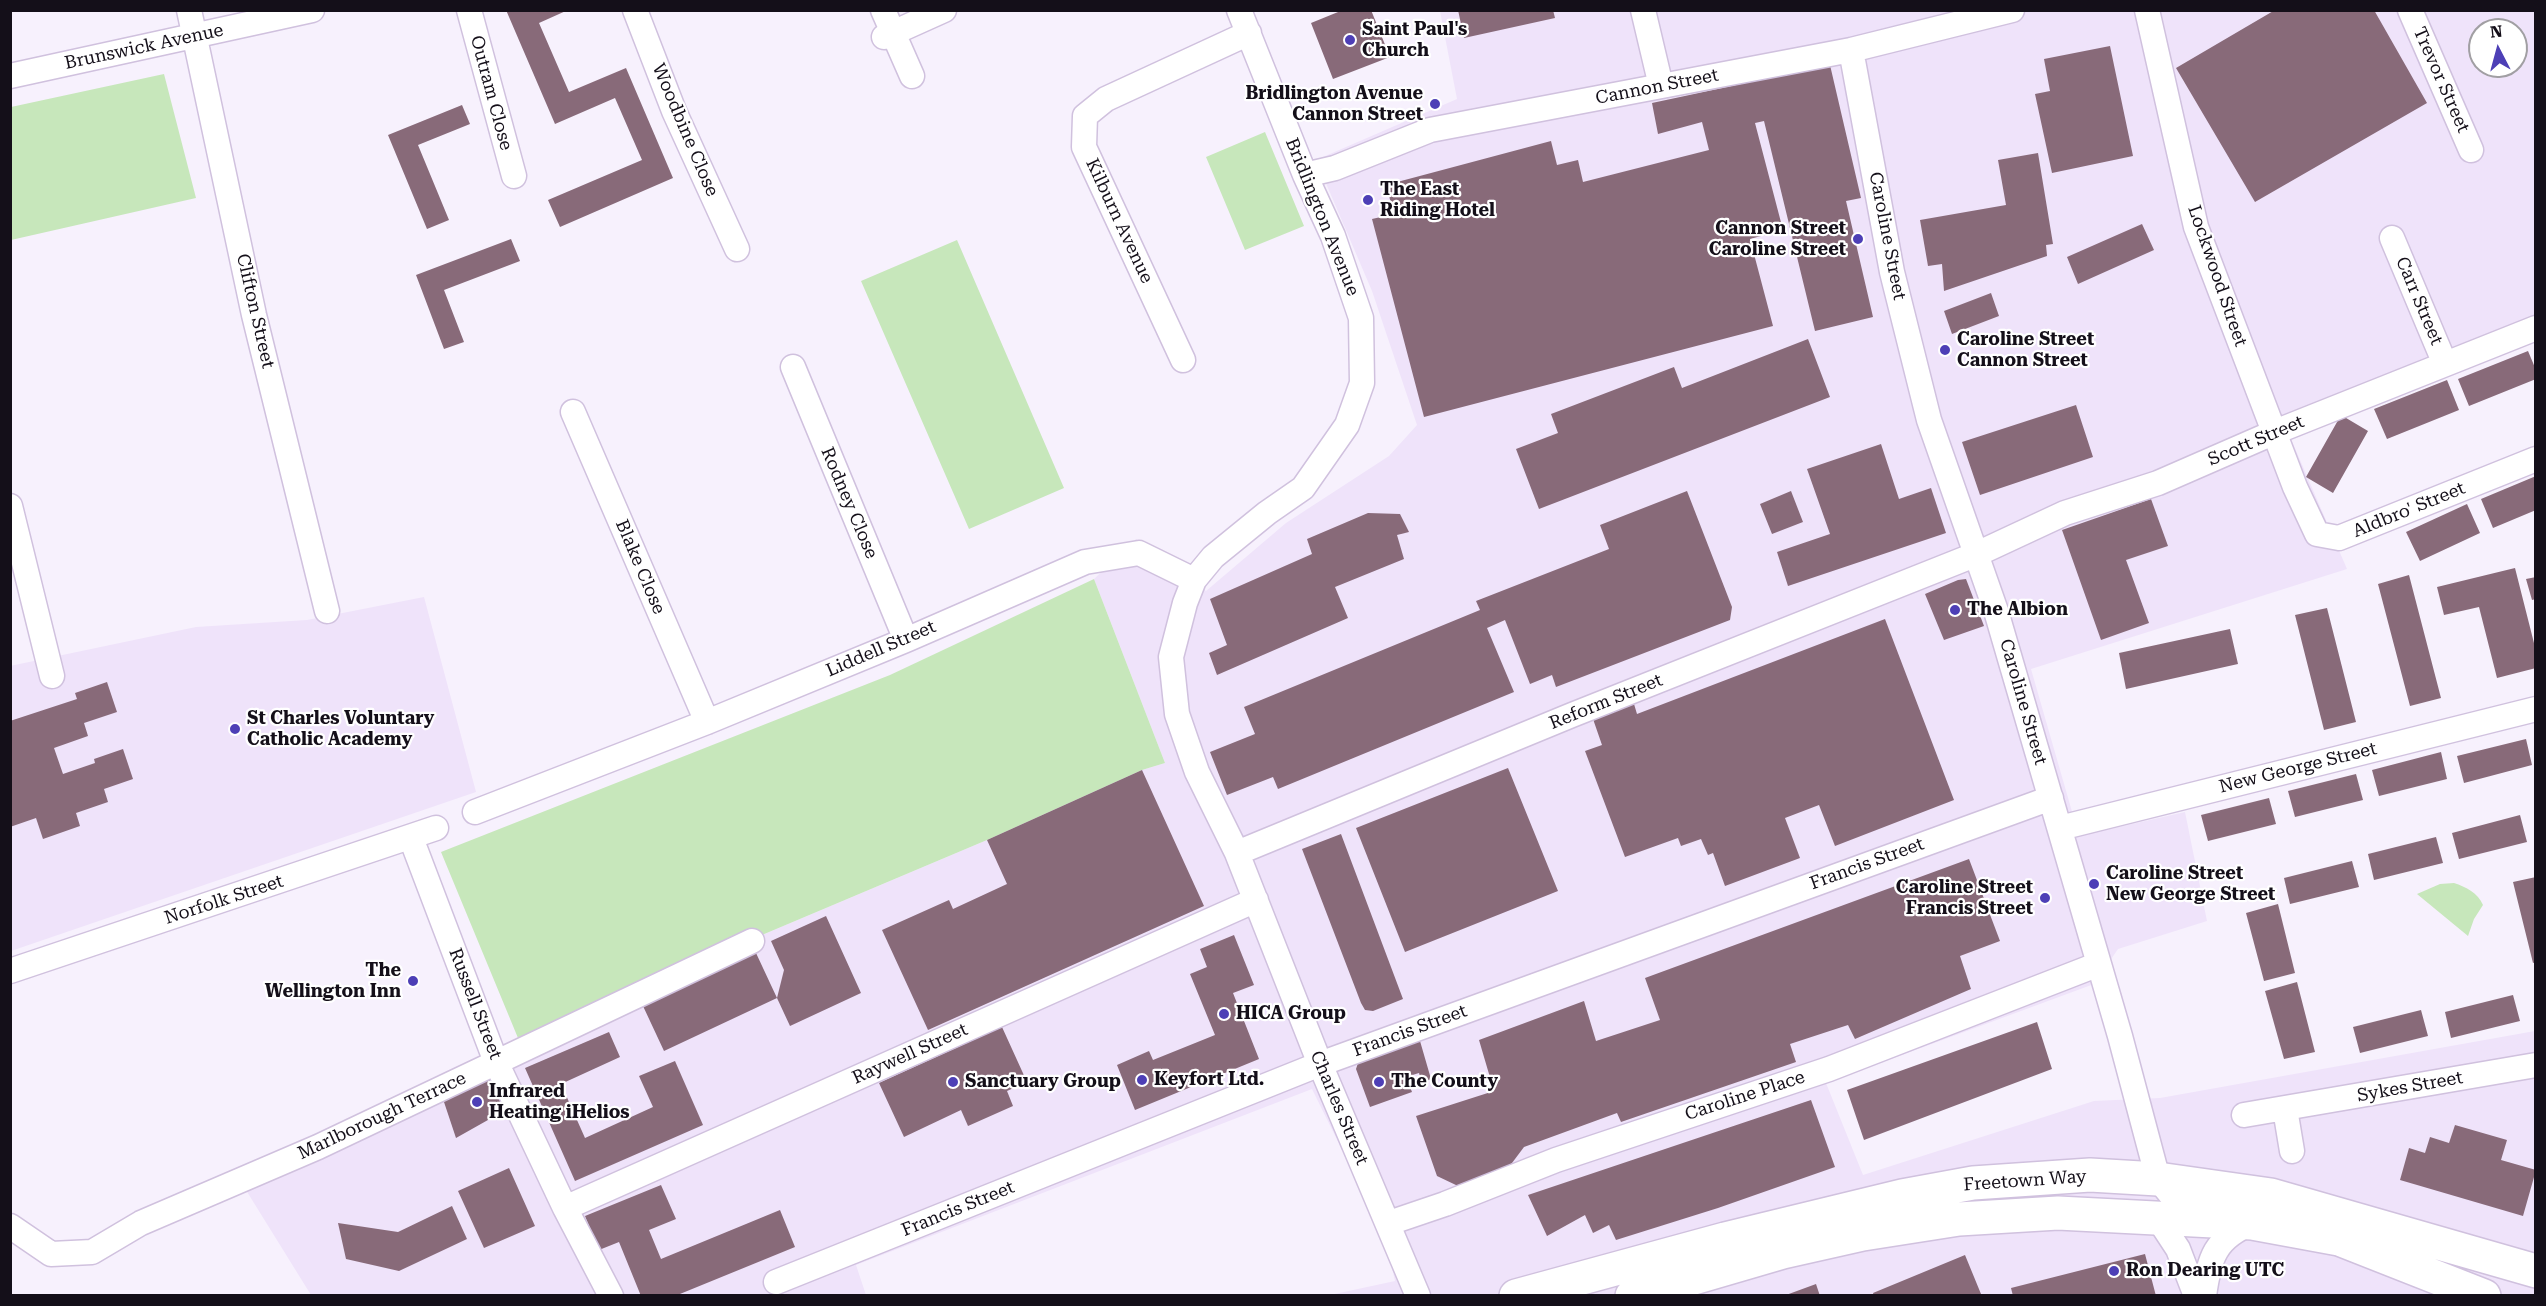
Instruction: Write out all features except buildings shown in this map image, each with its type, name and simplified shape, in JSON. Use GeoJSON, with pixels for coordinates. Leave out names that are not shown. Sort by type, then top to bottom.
{"type":"FeatureCollection","features":[{"type":"Feature","properties":{"kind":"highway","name":"Freetown Way"},"geometry":{"type":"LineString","coordinates":[[1516,1296],[1725,1239],[1902,1196],[1973,1183],[2090,1175],[2158,1179],[2271,1195],[2535,1271]]}},
{"type":"Feature","properties":{"kind":"highway","name":"Freetown Way"},"geometry":{"type":"LineString","coordinates":[[1632,1296],[1783,1252],[1863,1234],[1969,1218],[2058,1213],[2252,1223],[2340,1239],[2484,1296]]}},
{"type":"Feature","properties":{"kind":"street","name":"Clifton Street"},"geometry":{"type":"LineString","coordinates":[[189,10],[254,315],[327,610]]}},
{"type":"Feature","properties":{"kind":"street","name":"Brunswick Avenue"},"geometry":{"type":"LineString","coordinates":[[10,76],[312,10]]}},
{"type":"Feature","properties":{"kind":"street","name":"Outram Close"},"geometry":{"type":"LineString","coordinates":[[469,10],[514,176]]}},
{"type":"Feature","properties":{"kind":"street","name":"Woodbine Close"},"geometry":{"type":"LineString","coordinates":[[635,10],[674,111],[737,249]]}},
{"type":"Feature","properties":{"kind":"street"},"geometry":{"type":"LineString","coordinates":[[884,10],[888,35],[912,76]]}},
{"type":"Feature","properties":{"kind":"street"},"geometry":{"type":"LineString","coordinates":[[888,35],[944,10]]}},
{"type":"Feature","properties":{"kind":"street","name":"Bridlington Avenue"},"geometry":{"type":"LineString","coordinates":[[1237,853],[1197,772],[1177,714],[1171,657],[1185,603],[1194,580],[1214,557],[1267,513],[1303,488],[1347,425],[1362,382],[1361,318],[1333,236],[1305,175],[1239,10]]}},
{"type":"Feature","properties":{"kind":"street"},"geometry":{"type":"LineString","coordinates":[[1644,10],[1661,86]]}},
{"type":"Feature","properties":{"kind":"street","name":"Cannon Street"},"geometry":{"type":"LineString","coordinates":[[1305,175],[1335,168],[1430,130],[1851,50],[2012,10]]}},
{"type":"Feature","properties":{"kind":"street","name":"Lockwood Street"},"geometry":{"type":"LineString","coordinates":[[2147,10],[2196,227],[2275,432]]}},
{"type":"Feature","properties":{"kind":"street","name":"Trevor Street"},"geometry":{"type":"LineString","coordinates":[[2410,10],[2471,150]]}},
{"type":"Feature","properties":{"kind":"street","name":"Kilburn Avenue"},"geometry":{"type":"LineString","coordinates":[[1183,360],[1084,147],[1085,116],[1106,99],[1249,33]]}},
{"type":"Feature","properties":{"kind":"street","name":"Caroline Street"},"geometry":{"type":"LineString","coordinates":[[1851,50],[1895,283],[1929,420],[1977,554],[2051,798],[2158,1179]]}},
{"type":"Feature","properties":{"kind":"street","name":"Carr Street"},"geometry":{"type":"LineString","coordinates":[[2392,238],[2445,364]]}},
{"type":"Feature","properties":{"kind":"street","name":"Scott Street"},"geometry":{"type":"LineString","coordinates":[[1977,554],[2065,513],[2158,483],[2275,432],[2535,328]]}},
{"type":"Feature","properties":{"kind":"street","name":"Rodney Close"},"geometry":{"type":"LineString","coordinates":[[793,367],[906,640]]}},
{"type":"Feature","properties":{"kind":"street","name":"Blake Close"},"geometry":{"type":"LineString","coordinates":[[573,412],[707,722]]}},
{"type":"Feature","properties":{"kind":"street","name":"Aldbro' Street"},"geometry":{"type":"LineString","coordinates":[[2275,432],[2295,487],[2317,534],[2339,538],[2535,459]]}},
{"type":"Feature","properties":{"kind":"street"},"geometry":{"type":"LineString","coordinates":[[10,506],[52,676]]}},
{"type":"Feature","properties":{"kind":"street","name":"Liddell Street"},"geometry":{"type":"LineString","coordinates":[[475,813],[707,722],[906,640],[1085,562],[1139,553],[1194,580]]}},
{"type":"Feature","properties":{"kind":"street","name":"Reform Street"},"geometry":{"type":"LineString","coordinates":[[1237,853],[1572,715],[1977,554]]}},
{"type":"Feature","properties":{"kind":"street","name":"New George Street"},"geometry":{"type":"LineString","coordinates":[[2060,828],[2535,709]]}},
{"type":"Feature","properties":{"kind":"street","name":"Francis Street"},"geometry":{"type":"LineString","coordinates":[[776,1282],[1320,1064],[2051,798]]}},
{"type":"Feature","properties":{"kind":"street","name":"Norfolk Street"},"geometry":{"type":"LineString","coordinates":[[10,971],[436,828]]}},
{"type":"Feature","properties":{"kind":"street","name":"Russell Street"},"geometry":{"type":"LineString","coordinates":[[411,838],[496,1062],[565,1208],[611,1296]]}},
{"type":"Feature","properties":{"kind":"street","name":"Charles Street"},"geometry":{"type":"LineString","coordinates":[[1237,853],[1320,1064],[1418,1296]]}},
{"type":"Feature","properties":{"kind":"street","name":"Raywell Street"},"geometry":{"type":"LineString","coordinates":[[565,1208],[1256,900]]}},
{"type":"Feature","properties":{"kind":"street","name":"Marlborough Terrace"},"geometry":{"type":"LineString","coordinates":[[10,1226],[51,1254],[92,1252],[141,1223],[318,1147],[752,941]]}},
{"type":"Feature","properties":{"kind":"street","name":"Caroline Place"},"geometry":{"type":"LineString","coordinates":[[1389,1223],[1556,1160],[1829,1068],[2099,964]]}},
{"type":"Feature","properties":{"kind":"street","name":"Sykes Street"},"geometry":{"type":"LineString","coordinates":[[2244,1114],[2285,1109],[2535,1065]]}},
{"type":"Feature","properties":{"kind":"street"},"geometry":{"type":"LineString","coordinates":[[2285,1109],[2292,1151]]}},
{"type":"Feature","properties":{"kind":"street"},"geometry":{"type":"LineString","coordinates":[[2158,1179],[2171,1195],[2252,1223]]}},
{"type":"Feature","properties":{"kind":"street"},"geometry":{"type":"LineString","coordinates":[[2157,1217],[2178,1248],[2196,1296]]}},
{"type":"Feature","properties":{"kind":"street"},"geometry":{"type":"LineString","coordinates":[[2204,1296],[2208,1269],[2218,1247],[2237,1229],[2252,1223]]}},
{"type":"Feature","properties":{"kind":"shaded area"},"geometry":{"type":"Polygon","coordinates":[[[1440,11],[2535,11],[2535,341],[2341,415],[2291,439],[2347,569],[2031,669],[2079,836],[2185,812],[2207,921],[2118,949],[2094,984],[1826,1083],[1863,1175],[2094,1101],[2160,1098],[2535,1031],[2535,1295],[1330,1295],[1395,1281],[1385,1237],[1312,1089],[856,1265],[866,1295],[311,1295],[236,1174],[518,1038],[987,840],[1142,770],[1165,763],[1094,579],[1136,539],[1206,591],[1286,523],[1389,456],[1417,425],[1372,291],[1316,160],[1457,99],[1440,11]]]}},
{"type":"Feature","properties":{"kind":"shaded area","name":"St Charles Voluntary Catholic Academy"},"geometry":{"type":"Polygon","coordinates":[[[424,597],[476,792],[11,951],[10,666],[196,627],[307,620],[424,597]]]}},
{"type":"Feature","properties":{"kind":"green space"},"geometry":{"type":"Polygon","coordinates":[[[164,74],[196,198],[11,240],[11,107],[164,74]]]}},
{"type":"Feature","properties":{"kind":"green space"},"geometry":{"type":"Polygon","coordinates":[[[1265,132],[1304,226],[1245,250],[1206,157],[1265,132]]]}},
{"type":"Feature","properties":{"kind":"green space"},"geometry":{"type":"Polygon","coordinates":[[[957,240],[1064,488],[969,529],[861,281],[957,240]]]}},
{"type":"Feature","properties":{"kind":"green space"},"geometry":{"type":"Polygon","coordinates":[[[1094,579],[1165,763],[1142,770],[987,840],[518,1038],[441,852],[890,675],[1094,579]]]}},
{"type":"Feature","properties":{"kind":"green space"},"geometry":{"type":"Polygon","coordinates":[[[2454,883],[2471,891],[2483,905],[2474,919],[2468,936],[2417,894],[2440,884],[2454,883]]]}},
{"type":"Feature","properties":{"kind":"place","name":"Saint Paul's Church"},"geometry":{"type":"Point","coordinates":[1350,40]}},
{"type":"Feature","properties":{"kind":"place","name":"Bridlington Avenue Cannon Street"},"geometry":{"type":"Point","coordinates":[1435,104]}},
{"type":"Feature","properties":{"kind":"place","name":"The East Riding Hotel"},"geometry":{"type":"Point","coordinates":[1368,200]}},
{"type":"Feature","properties":{"kind":"place","name":"Cannon Street Caroline Street"},"geometry":{"type":"Point","coordinates":[1858,239]}},
{"type":"Feature","properties":{"kind":"place","name":"Caroline Street Cannon Street"},"geometry":{"type":"Point","coordinates":[1945,350]}},
{"type":"Feature","properties":{"kind":"place","name":"The Albion"},"geometry":{"type":"Point","coordinates":[1955,610]}},
{"type":"Feature","properties":{"kind":"place","name":"St Charles Voluntary Catholic Academy"},"geometry":{"type":"Point","coordinates":[235,729]}},
{"type":"Feature","properties":{"kind":"place","name":"Caroline Street New George Street"},"geometry":{"type":"Point","coordinates":[2094,884]}},
{"type":"Feature","properties":{"kind":"place","name":"Caroline Street Francis Street"},"geometry":{"type":"Point","coordinates":[2045,898]}},
{"type":"Feature","properties":{"kind":"place","name":"The Wellington Inn"},"geometry":{"type":"Point","coordinates":[413,981]}},
{"type":"Feature","properties":{"kind":"place","name":"HICA Group"},"geometry":{"type":"Point","coordinates":[1224,1014]}},
{"type":"Feature","properties":{"kind":"place","name":"Keyfort Ltd."},"geometry":{"type":"Point","coordinates":[1142,1080]}},
{"type":"Feature","properties":{"kind":"place","name":"Sanctuary Group"},"geometry":{"type":"Point","coordinates":[953,1082]}},
{"type":"Feature","properties":{"kind":"place","name":"The County"},"geometry":{"type":"Point","coordinates":[1379,1082]}},
{"type":"Feature","properties":{"kind":"place","name":"Infrared Heating iHelios"},"geometry":{"type":"Point","coordinates":[477,1102]}},
{"type":"Feature","properties":{"kind":"place","name":"Ron Dearing UTC"},"geometry":{"type":"Point","coordinates":[2114,1271]}}]}
